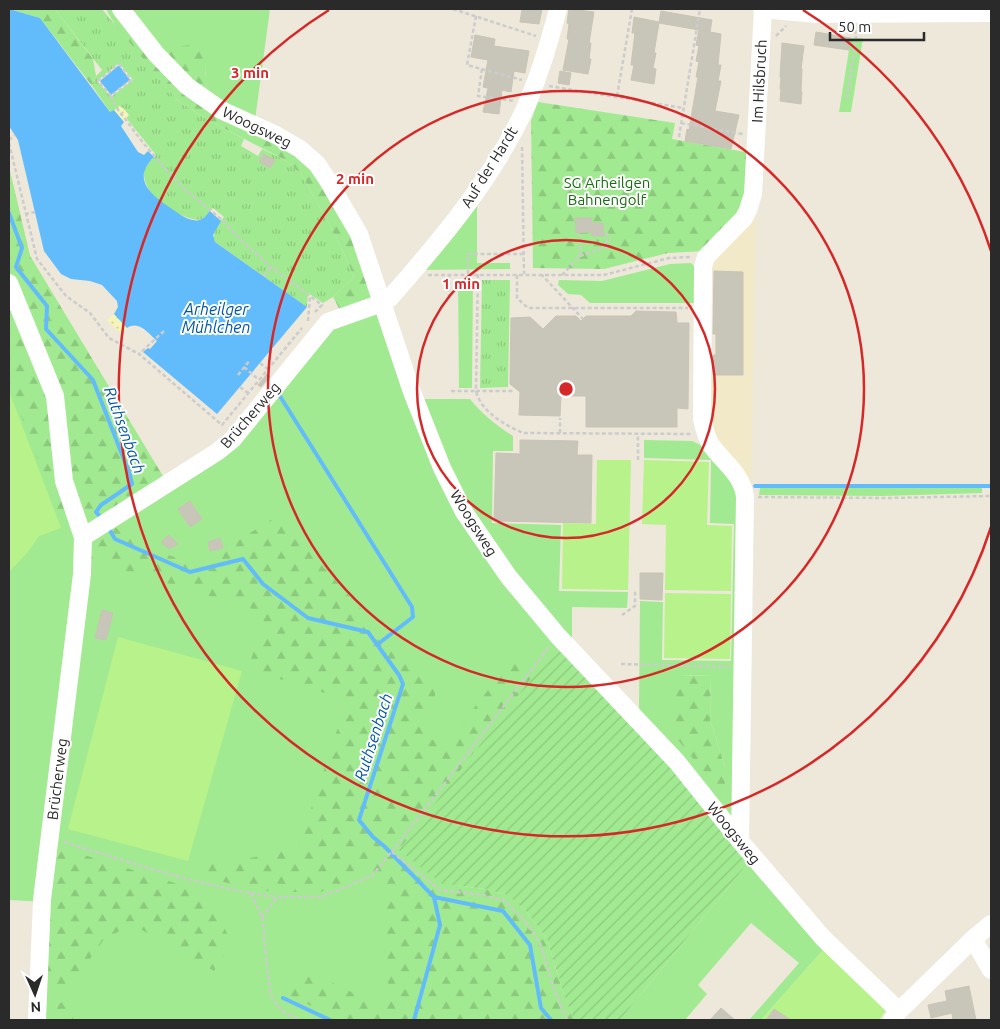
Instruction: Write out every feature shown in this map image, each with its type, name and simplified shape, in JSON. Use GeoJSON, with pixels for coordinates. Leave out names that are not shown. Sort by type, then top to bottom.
{"type":"FeatureCollection","features":[{"type":"Feature","properties":{"kind":"street","name":"Woogsweg"},"geometry":{"type":"LineString","coordinates":[[121,9],[156,54],[187,86],[221,110],[276,135],[300,149],[316,164],[327,179],[358,234],[412,392],[442,468],[464,512],[508,576],[558,636],[677,762],[740,841],[827,942],[895,1016]]}},
{"type":"Feature","properties":{"kind":"street","name":"Auf der Hardt"},"geometry":{"type":"LineString","coordinates":[[382,303],[390,298],[439,242],[496,162],[535,84],[558,9]]}},
{"type":"Feature","properties":{"kind":"street"},"geometry":{"type":"LineString","coordinates":[[763,9],[816,14],[991,13]]}},
{"type":"Feature","properties":{"kind":"street","name":"Im Hilsbruch"},"geometry":{"type":"LineString","coordinates":[[706,257],[744,218],[754,194],[763,9]]}},
{"type":"Feature","properties":{"kind":"street"},"geometry":{"type":"LineString","coordinates":[[706,257],[703,267],[702,419],[711,445],[739,478],[743,485],[745,497],[740,841]]}},
{"type":"Feature","properties":{"kind":"street","name":"Brücherweg"},"geometry":{"type":"LineString","coordinates":[[9,283],[55,396],[64,481],[87,535],[42,900],[37,1020]]}},
{"type":"Feature","properties":{"kind":"street","name":"Brücherweg"},"geometry":{"type":"LineString","coordinates":[[87,535],[217,452],[233,439],[328,322],[382,303]]}},
{"type":"Feature","properties":{"kind":"street"},"geometry":{"type":"LineString","coordinates":[[895,1016],[973,938],[991,924]]}},
{"type":"Feature","properties":{"kind":"street"},"geometry":{"type":"LineString","coordinates":[[973,938],[991,970]]}},
{"type":"Feature","properties":{"kind":"path"},"geometry":{"type":"LineString","coordinates":[[453,9],[550,40]]}},
{"type":"Feature","properties":{"kind":"path"},"geometry":{"type":"LineString","coordinates":[[616,96],[632,9]]}},
{"type":"Feature","properties":{"kind":"path"},"geometry":{"type":"LineString","coordinates":[[679,137],[700,9]]}},
{"type":"Feature","properties":{"kind":"path"},"geometry":{"type":"LineString","coordinates":[[847,98],[856,38],[855,14]]}},
{"type":"Feature","properties":{"kind":"path"},"geometry":{"type":"LineString","coordinates":[[476,16],[467,65],[535,84],[683,108]]}},
{"type":"Feature","properties":{"kind":"path"},"geometry":{"type":"LineString","coordinates":[[773,39],[786,26],[793,26]]}},
{"type":"Feature","properties":{"kind":"path"},"geometry":{"type":"LineString","coordinates":[[111,96],[132,80],[119,64],[98,81],[111,96],[116,107],[150,154],[182,187],[220,218],[243,242],[322,305],[308,321],[310,296]]}},
{"type":"Feature","properties":{"kind":"path"},"geometry":{"type":"LineString","coordinates":[[482,69],[478,96],[527,103]]}},
{"type":"Feature","properties":{"kind":"path"},"geometry":{"type":"LineString","coordinates":[[681,123],[757,136]]}},
{"type":"Feature","properties":{"kind":"path"},"geometry":{"type":"LineString","coordinates":[[15,135],[9,141],[37,259],[66,296],[90,313],[109,338],[139,354],[222,425],[302,328]]}},
{"type":"Feature","properties":{"kind":"path"},"geometry":{"type":"LineString","coordinates":[[522,145],[524,274]]}},
{"type":"Feature","properties":{"kind":"path"},"geometry":{"type":"LineString","coordinates":[[25,214],[35,212]]}},
{"type":"Feature","properties":{"kind":"path"},"geometry":{"type":"LineString","coordinates":[[208,216],[212,212]]}},
{"type":"Feature","properties":{"kind":"path"},"geometry":{"type":"LineString","coordinates":[[212,220],[216,215]]}},
{"type":"Feature","properties":{"kind":"path"},"geometry":{"type":"LineString","coordinates":[[216,223],[220,218]]}},
{"type":"Feature","properties":{"kind":"path"},"geometry":{"type":"LineString","coordinates":[[562,275],[580,256],[607,247],[607,231]]}},
{"type":"Feature","properties":{"kind":"path"},"geometry":{"type":"LineString","coordinates":[[580,235],[580,256]]}},
{"type":"Feature","properties":{"kind":"path"},"geometry":{"type":"LineString","coordinates":[[468,274],[468,254],[524,254]]}},
{"type":"Feature","properties":{"kind":"path"},"geometry":{"type":"LineString","coordinates":[[409,276],[468,274],[604,275],[669,258],[706,257]]}},
{"type":"Feature","properties":{"kind":"path"},"geometry":{"type":"LineString","coordinates":[[264,276],[271,266]]}},
{"type":"Feature","properties":{"kind":"path"},"geometry":{"type":"LineString","coordinates":[[478,274],[476,391],[483,406],[505,424],[523,432],[706,434]]}},
{"type":"Feature","properties":{"kind":"path"},"geometry":{"type":"LineString","coordinates":[[541,274],[583,319]]}},
{"type":"Feature","properties":{"kind":"path"},"geometry":{"type":"LineString","coordinates":[[449,298],[450,275]]}},
{"type":"Feature","properties":{"kind":"path"},"geometry":{"type":"LineString","coordinates":[[517,275],[517,298],[528,308],[702,308]]}},
{"type":"Feature","properties":{"kind":"path"},"geometry":{"type":"LineString","coordinates":[[139,354],[147,344],[149,346],[164,330]]}},
{"type":"Feature","properties":{"kind":"path"},"geometry":{"type":"LineString","coordinates":[[238,376],[250,360]]}},
{"type":"Feature","properties":{"kind":"path"},"geometry":{"type":"LineString","coordinates":[[260,363],[268,369]]}},
{"type":"Feature","properties":{"kind":"path"},"geometry":{"type":"LineString","coordinates":[[244,367],[259,380]]}},
{"type":"Feature","properties":{"kind":"path"},"geometry":{"type":"LineString","coordinates":[[240,387],[248,393]]}},
{"type":"Feature","properties":{"kind":"path"},"geometry":{"type":"LineString","coordinates":[[451,392],[514,391]]}},
{"type":"Feature","properties":{"kind":"path"},"geometry":{"type":"LineString","coordinates":[[560,418],[560,433]]}},
{"type":"Feature","properties":{"kind":"path"},"geometry":{"type":"LineString","coordinates":[[638,434],[638,460]]}},
{"type":"Feature","properties":{"kind":"path"},"geometry":{"type":"LineString","coordinates":[[745,497],[888,498],[991,496]]}},
{"type":"Feature","properties":{"kind":"path"},"geometry":{"type":"LineString","coordinates":[[622,615],[635,606],[635,590]]}},
{"type":"Feature","properties":{"kind":"path"},"geometry":{"type":"LineString","coordinates":[[392,852],[558,636]]}},
{"type":"Feature","properties":{"kind":"path"},"geometry":{"type":"LineString","coordinates":[[621,664],[743,668]]}},
{"type":"Feature","properties":{"kind":"path"},"geometry":{"type":"LineString","coordinates":[[50,838],[184,879],[215,887],[277,897],[321,896],[372,876],[394,849],[392,852]]}},
{"type":"Feature","properties":{"kind":"path"},"geometry":{"type":"LineString","coordinates":[[392,852],[440,890],[483,895],[505,901],[524,920],[540,943],[557,997],[567,1020]]}},
{"type":"Feature","properties":{"kind":"path"},"geometry":{"type":"LineString","coordinates":[[251,893],[262,917],[270,992],[275,1004],[284,1013],[300,1020]]}},
{"type":"Feature","properties":{"kind":"path"},"geometry":{"type":"LineString","coordinates":[[262,917],[277,897]]}},
{"type":"Feature","properties":{"kind":"shaded area"},"geometry":{"type":"Polygon","coordinates":[[[756,207],[751,484],[717,442],[709,419],[708,375],[743,375],[743,272],[708,271],[709,267],[756,207]]]}},
{"type":"Feature","properties":{"kind":"green space"},"geometry":{"type":"Polygon","coordinates":[[[9,9],[55,9],[93,59],[96,76],[92,86],[40,18],[9,9]]]}},
{"type":"Feature","properties":{"kind":"green space"},"geometry":{"type":"Polygon","coordinates":[[[55,9],[102,9],[178,101],[244,139],[241,146],[258,156],[262,149],[285,160],[302,175],[339,243],[354,277],[333,297],[323,303],[308,293],[307,307],[215,242],[214,231],[224,217],[213,208],[202,219],[191,219],[169,208],[153,196],[145,181],[144,171],[156,155],[127,119],[129,115],[123,108],[119,106],[111,113],[92,86],[96,76],[102,70],[55,9]],[[119,63],[97,81],[111,97],[133,80],[119,63]],[[263,154],[259,162],[270,168],[274,160],[263,154]]]}},
{"type":"Feature","properties":{"kind":"green space"},"geometry":{"type":"Polygon","coordinates":[[[106,9],[113,9],[159,49],[198,44],[205,64],[207,96],[311,166],[354,237],[376,298],[341,312],[333,297],[354,277],[339,243],[302,175],[285,160],[208,120],[178,101],[117,29],[106,9]]]}},
{"type":"Feature","properties":{"kind":"green space"},"geometry":{"type":"Polygon","coordinates":[[[129,9],[270,9],[255,120],[207,96],[205,64],[159,49],[129,9]]]}},
{"type":"Feature","properties":{"kind":"green space"},"geometry":{"type":"Polygon","coordinates":[[[851,38],[863,38],[851,112],[839,112],[851,38]]]}},
{"type":"Feature","properties":{"kind":"green space","name":"SG Arheilgen Bahnengolf"},"geometry":{"type":"Polygon","coordinates":[[[538,102],[675,123],[672,139],[751,153],[743,208],[704,251],[668,253],[604,269],[533,268],[531,121],[538,102]]]}},
{"type":"Feature","properties":{"kind":"green space"},"geometry":{"type":"Polygon","coordinates":[[[9,167],[30,256],[170,488],[220,456],[327,329],[377,311],[435,469],[557,645],[458,886],[564,995],[574,1020],[42,1020],[47,902],[9,900],[9,167]]]}},
{"type":"Feature","properties":{"kind":"green space"},"geometry":{"type":"Polygon","coordinates":[[[9,167],[30,256],[164,478],[85,532],[68,540],[9,383],[9,167]]]}},
{"type":"Feature","properties":{"kind":"green space"},"geometry":{"type":"Polygon","coordinates":[[[477,203],[477,263],[510,263],[510,269],[420,270],[477,203]]]}},
{"type":"Feature","properties":{"kind":"green space"},"geometry":{"type":"Polygon","coordinates":[[[691,263],[697,269],[696,303],[590,303],[581,295],[568,294],[558,285],[559,280],[602,281],[670,264],[691,263]]]}},
{"type":"Feature","properties":{"kind":"green space"},"geometry":{"type":"Polygon","coordinates":[[[482,280],[510,280],[508,387],[480,388],[482,280]]]}},
{"type":"Feature","properties":{"kind":"green space"},"geometry":{"type":"Polygon","coordinates":[[[458,281],[473,281],[472,388],[459,388],[458,281]]]}},
{"type":"Feature","properties":{"kind":"green space"},"geometry":{"type":"Polygon","coordinates":[[[9,391],[61,528],[39,536],[27,553],[9,572],[9,391]]]}},
{"type":"Feature","properties":{"kind":"green space"},"geometry":{"type":"Polygon","coordinates":[[[422,399],[470,399],[490,419],[513,436],[513,451],[493,451],[492,523],[561,525],[559,591],[628,592],[627,608],[572,607],[572,640],[513,573],[469,509],[422,399]]]}},
{"type":"Feature","properties":{"kind":"green space"},"geometry":{"type":"Polygon","coordinates":[[[644,440],[692,441],[703,446],[739,487],[735,822],[639,709],[640,601],[663,602],[662,660],[731,661],[734,524],[710,523],[711,460],[644,458],[644,440]],[[677,675],[724,798],[725,767],[710,720],[711,676],[677,675]]]}},
{"type":"Feature","properties":{"kind":"green space"},"geometry":{"type":"Polygon","coordinates":[[[597,460],[631,460],[628,590],[562,589],[563,523],[596,524],[597,460]]]}},
{"type":"Feature","properties":{"kind":"green space"},"geometry":{"type":"Polygon","coordinates":[[[644,460],[709,462],[707,525],[732,526],[731,591],[665,590],[666,525],[642,524],[644,460]]]}},
{"type":"Feature","properties":{"kind":"green space"},"geometry":{"type":"Polygon","coordinates":[[[760,488],[982,488],[982,493],[882,496],[759,495],[760,488]]]}},
{"type":"Feature","properties":{"kind":"green space"},"geometry":{"type":"Polygon","coordinates":[[[277,516],[373,622],[435,684],[435,710],[423,727],[425,738],[446,743],[516,655],[536,672],[399,850],[441,883],[484,889],[509,895],[527,912],[547,939],[564,995],[574,1020],[333,1020],[335,1017],[288,995],[289,979],[308,971],[374,1003],[388,990],[386,882],[372,871],[321,892],[278,892],[251,889],[193,874],[196,863],[250,858],[298,848],[347,700],[248,669],[266,613],[87,559],[88,540],[110,525],[171,556],[199,565],[277,516]]]}},
{"type":"Feature","properties":{"kind":"green space"},"geometry":{"type":"Polygon","coordinates":[[[665,593],[731,594],[730,659],[664,658],[665,593]]]}},
{"type":"Feature","properties":{"kind":"green space"},"geometry":{"type":"Polygon","coordinates":[[[118,637],[242,671],[188,861],[68,829],[118,637]]]}},
{"type":"Feature","properties":{"kind":"green space"},"geometry":{"type":"Polygon","coordinates":[[[557,645],[671,765],[748,863],[620,1020],[574,1020],[564,995],[547,939],[527,912],[508,895],[484,889],[441,883],[399,850],[557,645]]]}},
{"type":"Feature","properties":{"kind":"green space"},"geometry":{"type":"Polygon","coordinates":[[[677,675],[711,676],[710,720],[725,767],[725,799],[675,736],[677,675]]]}},
{"type":"Feature","properties":{"kind":"green space"},"geometry":{"type":"Polygon","coordinates":[[[55,846],[178,884],[210,901],[227,933],[224,955],[214,971],[142,930],[124,929],[104,939],[74,982],[44,991],[55,846]]]}},
{"type":"Feature","properties":{"kind":"green space"},"geometry":{"type":"Polygon","coordinates":[[[748,863],[824,949],[761,1020],[749,1020],[799,963],[751,923],[698,985],[707,994],[685,1020],[620,1020],[748,863]]]}},
{"type":"Feature","properties":{"kind":"green space"},"geometry":{"type":"Polygon","coordinates":[[[824,949],[887,1009],[879,1020],[761,1020],[824,949]]]}},
{"type":"Feature","properties":{"kind":"green space"},"geometry":{"type":"Polygon","coordinates":[[[74,999],[73,1020],[56,1020],[56,1004],[74,999]]]}},
{"type":"Feature","properties":{"kind":"sand"},"geometry":{"type":"Polygon","coordinates":[[[119,106],[126,110],[129,118],[124,123],[114,110],[119,106]]]}},
{"type":"Feature","properties":{"kind":"sand"},"geometry":{"type":"Polygon","coordinates":[[[114,314],[127,328],[121,334],[107,320],[114,314]]]}},
{"type":"Feature","properties":{"kind":"water","name":"Arheilger Mühlchen"},"geometry":{"type":"Polygon","coordinates":[[[9,9],[40,18],[110,112],[114,110],[124,122],[121,126],[138,152],[144,155],[148,151],[154,157],[147,165],[144,180],[147,187],[158,199],[182,216],[190,219],[201,220],[210,211],[221,221],[213,235],[215,242],[307,307],[217,414],[143,352],[148,348],[150,349],[157,341],[139,326],[127,328],[114,314],[118,307],[117,301],[102,285],[90,281],[71,279],[61,274],[44,251],[18,140],[9,126],[9,9]]]}},
{"type":"Feature","properties":{"kind":"water"},"geometry":{"type":"Polygon","coordinates":[[[119,65],[130,80],[111,95],[100,81],[119,65]]]}},
{"type":"Feature","properties":{"kind":"building"},"geometry":{"type":"Polygon","coordinates":[[[522,9],[542,9],[539,24],[520,22],[522,9]]]}},
{"type":"Feature","properties":{"kind":"building"},"geometry":{"type":"Polygon","coordinates":[[[569,9],[594,12],[589,43],[591,43],[589,59],[591,59],[588,74],[563,70],[569,39],[567,39],[569,24],[567,23],[569,9]]]}},
{"type":"Feature","properties":{"kind":"building"},"geometry":{"type":"Polygon","coordinates":[[[661,11],[712,20],[710,32],[721,34],[718,65],[721,65],[718,81],[721,81],[715,111],[739,115],[731,149],[685,141],[687,129],[689,130],[698,77],[696,77],[699,62],[696,61],[699,46],[696,45],[699,30],[659,23],[654,53],[656,53],[653,68],[656,69],[654,84],[631,80],[634,65],[631,65],[635,33],[632,33],[634,17],[659,22],[661,11]]]}},
{"type":"Feature","properties":{"kind":"building"},"geometry":{"type":"Polygon","coordinates":[[[816,32],[851,38],[849,50],[814,45],[816,32]]]}},
{"type":"Feature","properties":{"kind":"building"},"geometry":{"type":"Polygon","coordinates":[[[475,35],[495,39],[494,46],[529,51],[525,73],[514,71],[511,92],[502,90],[499,114],[483,112],[488,88],[483,87],[488,60],[471,57],[475,35]]]}},
{"type":"Feature","properties":{"kind":"building"},"geometry":{"type":"Polygon","coordinates":[[[782,43],[804,46],[801,69],[801,104],[780,101],[782,43]]]}},
{"type":"Feature","properties":{"kind":"building"},"geometry":{"type":"Polygon","coordinates":[[[560,71],[571,73],[569,85],[558,83],[560,71]]]}},
{"type":"Feature","properties":{"kind":"building"},"geometry":{"type":"Polygon","coordinates":[[[263,154],[275,160],[270,168],[259,162],[263,154]]]}},
{"type":"Feature","properties":{"kind":"building"},"geometry":{"type":"Polygon","coordinates":[[[575,218],[592,218],[592,223],[603,223],[604,236],[592,236],[591,232],[576,233],[575,218]]]}},
{"type":"Feature","properties":{"kind":"building"},"geometry":{"type":"Polygon","coordinates":[[[714,271],[743,272],[743,375],[713,375],[713,355],[716,355],[716,334],[713,334],[714,271]]]}},
{"type":"Feature","properties":{"kind":"building"},"geometry":{"type":"Polygon","coordinates":[[[636,311],[676,312],[677,323],[689,323],[688,409],[677,408],[677,427],[586,427],[586,396],[561,396],[560,416],[519,415],[520,392],[510,384],[511,318],[530,317],[543,329],[556,316],[576,316],[581,321],[586,316],[631,316],[636,311]]]}},
{"type":"Feature","properties":{"kind":"building"},"geometry":{"type":"Polygon","coordinates":[[[267,374],[270,376],[261,387],[258,385],[267,374]]]}},
{"type":"Feature","properties":{"kind":"building"},"geometry":{"type":"Polygon","coordinates":[[[520,440],[578,441],[577,455],[592,455],[591,523],[494,521],[496,453],[520,454],[520,440]]]}},
{"type":"Feature","properties":{"kind":"building"},"geometry":{"type":"Polygon","coordinates":[[[190,501],[202,519],[190,527],[178,509],[190,501]]]}},
{"type":"Feature","properties":{"kind":"building"},"geometry":{"type":"Polygon","coordinates":[[[169,535],[178,544],[169,549],[161,542],[169,535]]]}},
{"type":"Feature","properties":{"kind":"building"},"geometry":{"type":"Polygon","coordinates":[[[220,538],[223,548],[210,551],[208,542],[220,538]]]}},
{"type":"Feature","properties":{"kind":"building"},"geometry":{"type":"Polygon","coordinates":[[[640,573],[663,573],[662,600],[640,599],[640,573]]]}},
{"type":"Feature","properties":{"kind":"building"},"geometry":{"type":"Polygon","coordinates":[[[102,610],[113,613],[106,640],[95,638],[102,610]]]}},
{"type":"Feature","properties":{"kind":"building"},"geometry":{"type":"Polygon","coordinates":[[[969,986],[976,1020],[953,1020],[952,1013],[931,1018],[928,1005],[947,1001],[945,991],[969,986]]]}},
{"type":"Feature","properties":{"kind":"building"},"geometry":{"type":"Polygon","coordinates":[[[721,1008],[735,1020],[710,1020],[721,1008]]]}},
{"type":"Feature","properties":{"kind":"building"},"geometry":{"type":"Polygon","coordinates":[[[774,1009],[791,1020],[766,1020],[774,1009]]]}},
{"type":"Feature","properties":{"kind":"waterway","name":"Ruthsenbach"},"geometry":{"type":"LineString","coordinates":[[9,213],[22,248],[16,267],[47,306],[46,329],[93,380],[130,475],[132,484],[101,505],[96,512],[102,519]]}},
{"type":"Feature","properties":{"kind":"waterway"},"geometry":{"type":"LineString","coordinates":[[278,393],[412,607],[413,617],[378,644]]}},
{"type":"Feature","properties":{"kind":"waterway"},"geometry":{"type":"LineString","coordinates":[[755,486],[991,486]]}},
{"type":"Feature","properties":{"kind":"waterway","name":"Ruthsenbach"},"geometry":{"type":"LineString","coordinates":[[108,527],[115,539],[190,572],[243,559],[263,584],[308,618],[368,632],[399,675],[403,684],[359,820],[373,837],[434,897],[440,925],[414,1020]]}},
{"type":"Feature","properties":{"kind":"waterway"},"geometry":{"type":"LineString","coordinates":[[434,897],[503,911],[530,945],[541,1008],[551,1020]]}},
{"type":"Feature","properties":{"kind":"waterway"},"geometry":{"type":"LineString","coordinates":[[283,998],[330,1020]]}}]}
